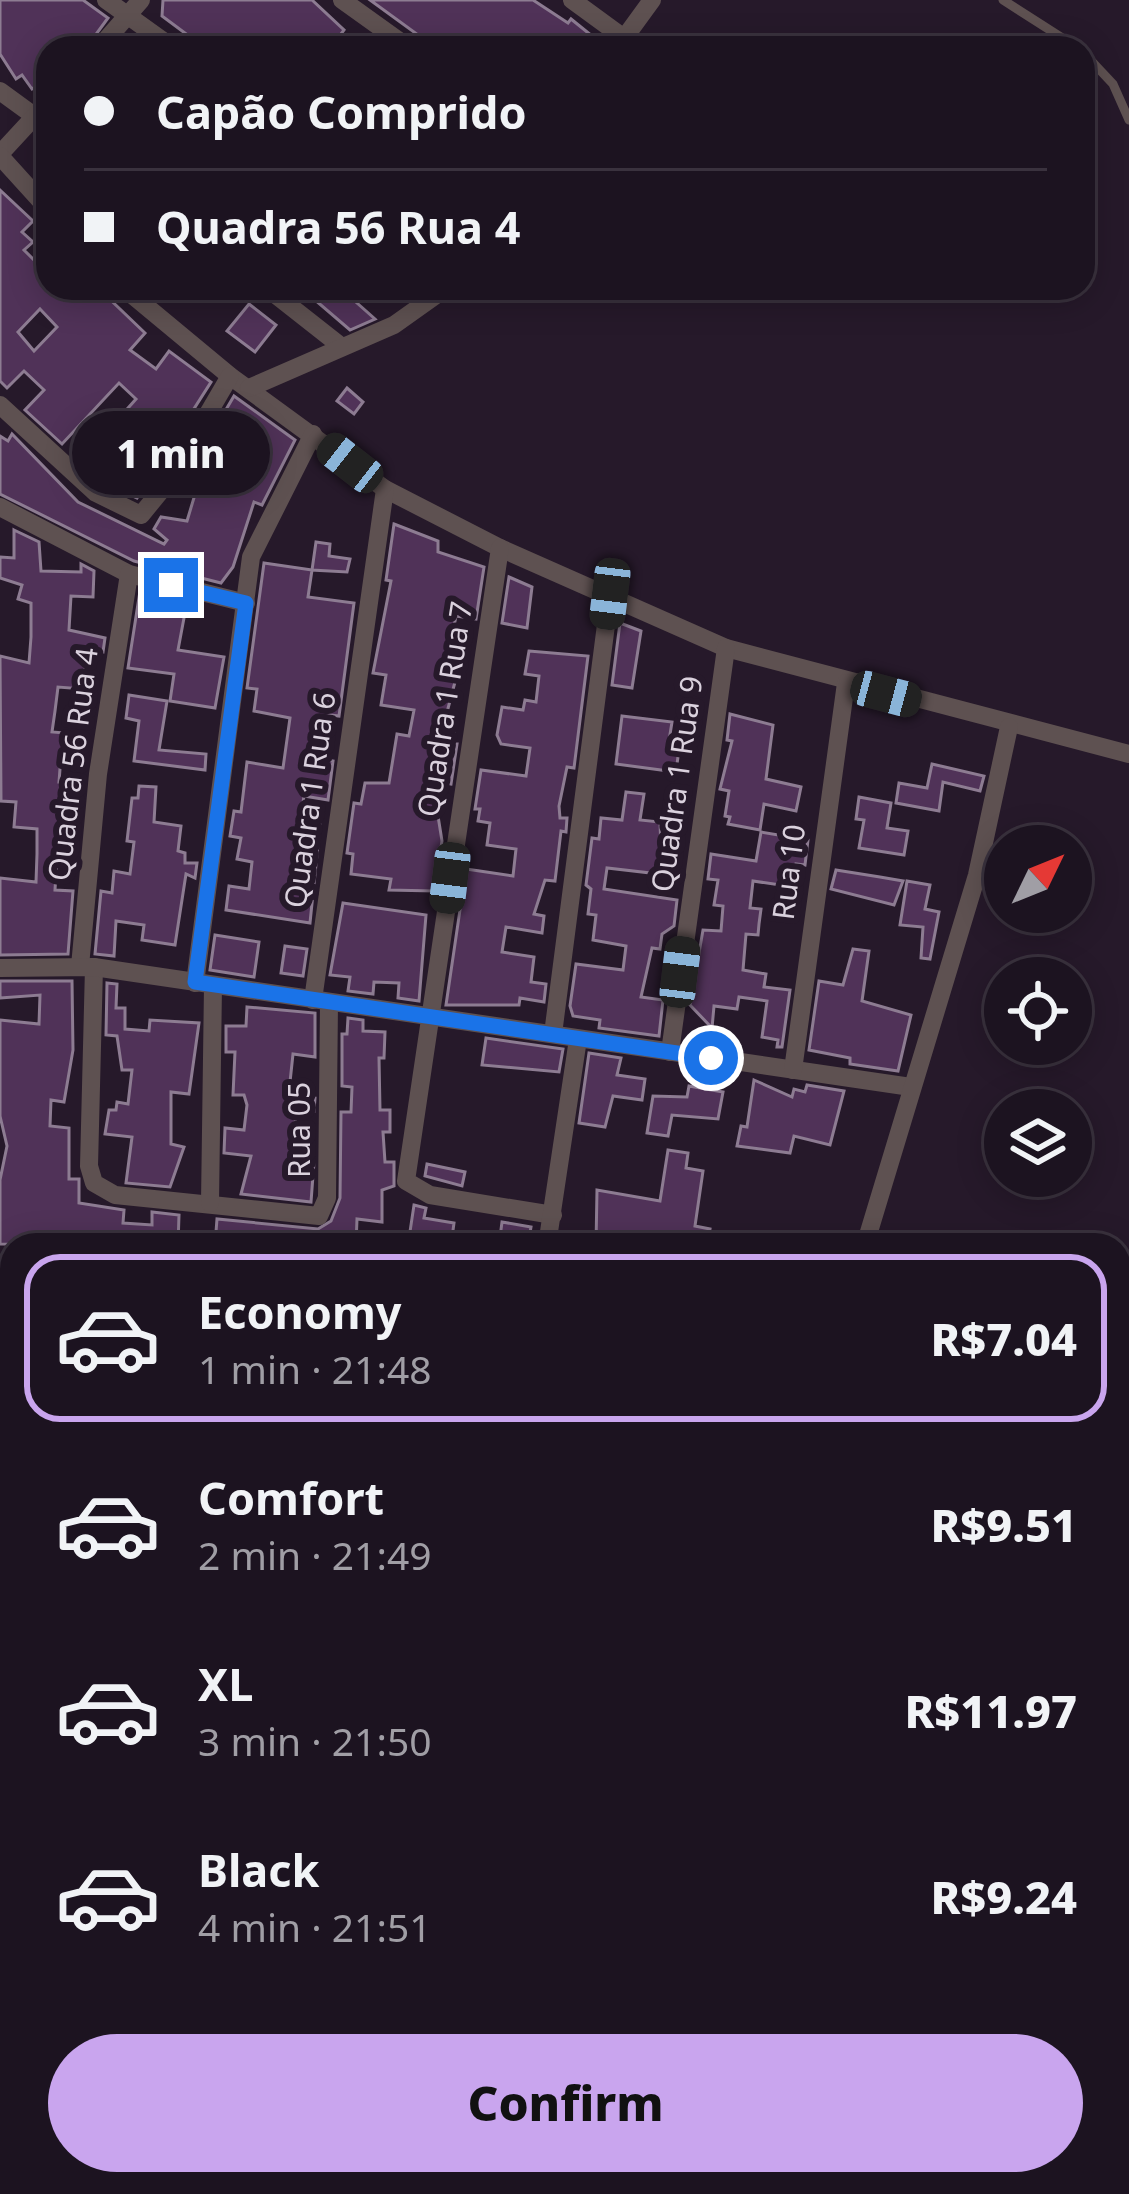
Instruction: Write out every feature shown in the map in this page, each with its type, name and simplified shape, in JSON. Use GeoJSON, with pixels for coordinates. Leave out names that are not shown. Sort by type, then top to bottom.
{"type":"FeatureCollection","features":[{"type":"Feature","properties":{"kind":"street"},"geometry":{"type":"LineString","coordinates":[[106,0],[156,36]]}},
{"type":"Feature","properties":{"kind":"street"},"geometry":{"type":"LineString","coordinates":[[110,36],[141,0]]}},
{"type":"Feature","properties":{"kind":"street"},"geometry":{"type":"LineString","coordinates":[[342,0],[392,36]]}},
{"type":"Feature","properties":{"kind":"street"},"geometry":{"type":"LineString","coordinates":[[572,0],[613,36]]}},
{"type":"Feature","properties":{"kind":"street"},"geometry":{"type":"LineString","coordinates":[[626,36],[652,0]]}},
{"type":"Feature","properties":{"kind":"street"},"geometry":{"type":"LineString","coordinates":[[0,91],[36,110]]}},
{"type":"Feature","properties":{"kind":"street"},"geometry":{"type":"LineString","coordinates":[[36,121],[0,156],[36,196]]}},
{"type":"Feature","properties":{"kind":"street"},"geometry":{"type":"LineString","coordinates":[[138,300],[230,376],[385,489],[500,548],[726,647]]}},
{"type":"Feature","properties":{"kind":"street"},"geometry":{"type":"LineString","coordinates":[[282,300],[342,347]]}},
{"type":"Feature","properties":{"kind":"street"},"geometry":{"type":"LineString","coordinates":[[249,388],[417,313],[432,300]]}},
{"type":"Feature","properties":{"kind":"street"},"geometry":{"type":"LineString","coordinates":[[0,405],[96,493],[141,515],[168,482],[230,376]]}},
{"type":"Feature","properties":{"kind":"street"},"geometry":{"type":"LineString","coordinates":[[210,1203],[204,984],[246,603],[260,531],[313,434]]}},
{"type":"Feature","properties":{"kind":"street","name":"Quadra 1 Rua 6"},"geometry":{"type":"LineString","coordinates":[[321,1001],[385,489]]}},
{"type":"Feature","properties":{"kind":"street"},"geometry":{"type":"LineString","coordinates":[[0,507],[129,574],[246,603]]}},
{"type":"Feature","properties":{"kind":"street","name":"Quadra 1 Rua 7"},"geometry":{"type":"LineString","coordinates":[[500,548],[432,1018],[406,1160],[408,1185],[430,1195],[553,1215]]}},
{"type":"Feature","properties":{"kind":"street","name":"Quadra 56 Rua 4"},"geometry":{"type":"LineString","coordinates":[[129,574],[98,775],[87,966],[89,1166],[94,1184],[115,1195],[210,1203]]}},
{"type":"Feature","properties":{"kind":"street"},"geometry":{"type":"LineString","coordinates":[[553,1034],[610,594]]}},
{"type":"Feature","properties":{"kind":"street","name":"Quadra 1 Rua 9"},"geometry":{"type":"LineString","coordinates":[[670,1052],[726,647],[1010,727],[1129,754]]}},
{"type":"Feature","properties":{"kind":"street","name":"Rua 10"},"geometry":{"type":"LineString","coordinates":[[793,1070],[846,683]]}},
{"type":"Feature","properties":{"kind":"street"},"geometry":{"type":"LineString","coordinates":[[868,1233],[976,875],[1010,727]]}},
{"type":"Feature","properties":{"kind":"street"},"geometry":{"type":"LineString","coordinates":[[0,968],[87,966],[911,1087]]}},
{"type":"Feature","properties":{"kind":"street","name":"Rua 05"},"geometry":{"type":"LineString","coordinates":[[210,1203],[308,1218],[324,1210],[321,1001]]}},
{"type":"Feature","properties":{"kind":"street"},"geometry":{"type":"LineString","coordinates":[[549,1233],[578,1039]]}},
{"type":"Feature","properties":{"kind":"lane"},"geometry":{"type":"LineString","coordinates":[[1003,0],[1058,36]]}},
{"type":"Feature","properties":{"kind":"lane"},"geometry":{"type":"LineString","coordinates":[[1095,65],[1113,84],[1129,120]]}},
{"type":"Feature","properties":{"kind":"building"},"geometry":{"type":"Polygon","coordinates":[[[0,0],[83,0],[108,18],[95,36],[36,36],[36,86],[32,89],[22,75],[16,79],[0,54],[0,0]]]}},
{"type":"Feature","properties":{"kind":"building"},"geometry":{"type":"Polygon","coordinates":[[[163,0],[312,0],[344,30],[340,36],[189,36],[162,16],[163,0]]]}},
{"type":"Feature","properties":{"kind":"building"},"geometry":{"type":"Polygon","coordinates":[[[370,0],[533,0],[592,36],[419,36],[370,0]]]}},
{"type":"Feature","properties":{"kind":"building"},"geometry":{"type":"Polygon","coordinates":[[[0,190],[33,221],[22,232],[33,242],[24,250],[36,262],[36,300],[111,300],[145,333],[130,350],[156,369],[169,351],[211,382],[137,498],[104,482],[81,461],[136,399],[119,383],[62,444],[25,410],[44,390],[24,371],[7,388],[0,381],[0,190]],[[40,309],[18,332],[34,351],[57,327],[40,309]]]}},
{"type":"Feature","properties":{"kind":"building"},"geometry":{"type":"Polygon","coordinates":[[[315,300],[354,300],[375,319],[350,330],[315,300]]]}},
{"type":"Feature","properties":{"kind":"building"},"geometry":{"type":"Polygon","coordinates":[[[249,304],[276,325],[255,352],[227,331],[249,304]]]}},
{"type":"Feature","properties":{"kind":"building"},"geometry":{"type":"Polygon","coordinates":[[[347,388],[363,402],[354,414],[337,401],[347,388]]]}},
{"type":"Feature","properties":{"kind":"building"},"geometry":{"type":"Polygon","coordinates":[[[234,396],[295,440],[262,505],[254,502],[233,567],[221,583],[134,561],[0,494],[0,436],[8,441],[12,434],[78,502],[164,544],[167,540],[154,529],[161,517],[187,521],[199,481],[187,476],[234,396]]]}},
{"type":"Feature","properties":{"kind":"building"},"geometry":{"type":"Polygon","coordinates":[[[394,524],[438,541],[438,552],[484,567],[476,619],[456,616],[451,642],[460,663],[446,716],[456,717],[452,744],[457,744],[451,784],[442,783],[438,816],[442,841],[434,891],[389,890],[391,879],[351,874],[353,854],[347,853],[354,803],[361,804],[365,783],[389,783],[397,734],[409,736],[414,710],[381,705],[386,675],[373,673],[391,581],[386,580],[394,524]]]}},
{"type":"Feature","properties":{"kind":"building"},"geometry":{"type":"Polygon","coordinates":[[[14,530],[39,542],[41,571],[81,572],[81,564],[94,571],[93,597],[71,596],[69,630],[105,638],[103,652],[87,649],[83,689],[58,687],[52,732],[78,734],[75,757],[61,756],[59,782],[69,782],[74,809],[71,840],[58,839],[55,890],[73,891],[68,954],[0,955],[0,878],[36,882],[37,854],[37,829],[14,827],[16,802],[1,801],[0,656],[29,663],[31,637],[31,603],[18,599],[22,585],[0,578],[0,557],[14,558],[14,530]]]}},
{"type":"Feature","properties":{"kind":"building"},"geometry":{"type":"Polygon","coordinates":[[[316,542],[330,544],[329,556],[350,559],[347,572],[312,570],[316,542]]]}},
{"type":"Feature","properties":{"kind":"building"},"geometry":{"type":"Polygon","coordinates":[[[264,563],[312,570],[308,597],[354,603],[339,716],[329,715],[328,724],[320,723],[315,758],[333,761],[328,800],[304,796],[300,822],[320,825],[310,923],[226,910],[229,886],[249,889],[252,862],[237,859],[241,838],[230,836],[234,811],[241,812],[247,762],[283,768],[290,718],[254,711],[257,689],[247,688],[264,563]]]}},
{"type":"Feature","properties":{"kind":"building"},"geometry":{"type":"Polygon","coordinates":[[[509,577],[532,587],[527,628],[502,623],[509,577]]]}},
{"type":"Feature","properties":{"kind":"building"},"geometry":{"type":"Polygon","coordinates":[[[140,591],[187,602],[178,650],[224,657],[215,708],[170,701],[174,674],[128,668],[140,591]]]}},
{"type":"Feature","properties":{"kind":"building"},"geometry":{"type":"Polygon","coordinates":[[[620,623],[641,631],[632,688],[612,685],[620,623]]]}},
{"type":"Feature","properties":{"kind":"building"},"geometry":{"type":"Polygon","coordinates":[[[529,651],[588,656],[574,768],[567,767],[559,806],[560,818],[567,818],[566,832],[561,831],[555,881],[545,880],[534,914],[544,916],[542,933],[506,927],[502,952],[534,957],[531,982],[546,984],[544,1002],[520,998],[519,1005],[446,1005],[466,869],[513,876],[516,849],[487,845],[490,823],[478,821],[480,809],[475,809],[481,770],[526,776],[530,748],[501,744],[497,735],[502,707],[523,710],[525,700],[536,702],[539,676],[525,674],[529,651]]]}},
{"type":"Feature","properties":{"kind":"building"},"geometry":{"type":"Polygon","coordinates":[[[129,695],[167,701],[159,750],[206,754],[205,770],[134,761],[139,721],[126,718],[129,695]]]}},
{"type":"Feature","properties":{"kind":"building"},"geometry":{"type":"Polygon","coordinates":[[[730,714],[773,725],[766,779],[801,787],[796,811],[764,804],[760,830],[728,824],[730,817],[725,816],[729,791],[720,789],[732,741],[727,740],[730,714]]]}},
{"type":"Feature","properties":{"kind":"building"},"geometry":{"type":"Polygon","coordinates":[[[622,716],[672,722],[668,747],[679,749],[676,772],[616,764],[622,716]]]}},
{"type":"Feature","properties":{"kind":"building"},"geometry":{"type":"Polygon","coordinates":[[[932,764],[984,776],[980,791],[943,782],[939,811],[896,803],[899,783],[927,788],[932,764]]]}},
{"type":"Feature","properties":{"kind":"building"},"geometry":{"type":"Polygon","coordinates":[[[139,786],[156,787],[154,822],[181,826],[178,851],[185,853],[185,863],[197,863],[195,878],[186,874],[175,945],[142,940],[144,925],[116,921],[114,956],[95,954],[101,891],[112,893],[114,871],[130,874],[134,842],[127,841],[132,798],[138,798],[139,786]]]}},
{"type":"Feature","properties":{"kind":"building"},"geometry":{"type":"Polygon","coordinates":[[[626,792],[644,794],[640,820],[660,822],[661,850],[671,852],[668,875],[607,868],[604,889],[677,900],[674,926],[662,934],[660,949],[652,948],[641,997],[663,1000],[659,1036],[599,1028],[600,1020],[573,1016],[570,1006],[576,964],[623,970],[626,946],[593,940],[596,915],[588,914],[591,889],[586,885],[592,838],[599,839],[601,818],[622,820],[626,792]]]}},
{"type":"Feature","properties":{"kind":"building"},"geometry":{"type":"Polygon","coordinates":[[[859,797],[891,803],[887,828],[908,831],[904,855],[859,848],[864,820],[856,819],[859,797]]]}},
{"type":"Feature","properties":{"kind":"building"},"geometry":{"type":"Polygon","coordinates":[[[761,832],[808,840],[805,865],[796,864],[794,887],[753,881],[750,908],[761,909],[758,935],[746,934],[743,970],[766,974],[764,987],[790,990],[782,1047],[777,1047],[778,1040],[762,1037],[767,1001],[739,997],[737,1009],[714,1006],[712,1028],[690,1005],[703,930],[721,931],[723,906],[714,905],[718,880],[708,879],[711,854],[756,861],[761,832]]]}},
{"type":"Feature","properties":{"kind":"building"},"geometry":{"type":"Polygon","coordinates":[[[836,870],[903,881],[894,905],[831,889],[836,870]]]}},
{"type":"Feature","properties":{"kind":"building"},"geometry":{"type":"Polygon","coordinates":[[[907,881],[930,885],[925,909],[939,912],[930,959],[921,958],[923,927],[900,925],[907,881]]]}},
{"type":"Feature","properties":{"kind":"building"},"geometry":{"type":"Polygon","coordinates":[[[343,903],[426,915],[419,1001],[398,998],[399,983],[374,982],[373,994],[348,991],[350,977],[330,975],[343,903]]]}},
{"type":"Feature","properties":{"kind":"building"},"geometry":{"type":"Polygon","coordinates":[[[215,935],[259,942],[254,977],[210,970],[215,935]]]}},
{"type":"Feature","properties":{"kind":"building"},"geometry":{"type":"Polygon","coordinates":[[[285,946],[307,949],[303,976],[281,973],[285,946]]]}},
{"type":"Feature","properties":{"kind":"building"},"geometry":{"type":"Polygon","coordinates":[[[853,949],[869,951],[862,1001],[911,1015],[898,1071],[850,1064],[850,1058],[809,1050],[819,981],[843,985],[853,949]]]}},
{"type":"Feature","properties":{"kind":"building"},"geometry":{"type":"Polygon","coordinates":[[[0,981],[72,981],[73,1050],[64,1102],[51,1100],[50,1126],[69,1128],[69,1179],[79,1179],[79,1203],[124,1210],[123,1223],[152,1225],[152,1212],[179,1215],[178,1233],[0,1233],[0,1180],[7,1146],[0,1116],[0,1020],[39,1024],[40,995],[0,998],[0,981]]]}},
{"type":"Feature","properties":{"kind":"building"},"geometry":{"type":"Polygon","coordinates":[[[107,983],[117,984],[116,1008],[125,1008],[125,1029],[149,1031],[150,1020],[199,1023],[189,1094],[171,1092],[171,1144],[184,1147],[170,1187],[126,1183],[132,1137],[105,1134],[109,1110],[116,1110],[117,1102],[128,1104],[132,1070],[122,1070],[117,1036],[106,1035],[107,983]]]}},
{"type":"Feature","properties":{"kind":"building"},"geometry":{"type":"Polygon","coordinates":[[[247,1007],[315,1013],[315,1057],[293,1054],[290,1082],[298,1084],[296,1096],[315,1098],[314,1111],[297,1109],[293,1136],[298,1137],[296,1160],[314,1162],[311,1202],[241,1194],[251,1156],[224,1153],[225,1128],[244,1130],[247,1105],[244,1095],[233,1095],[235,1052],[226,1052],[226,1026],[246,1026],[247,1007]]]}},
{"type":"Feature","properties":{"kind":"building"},"geometry":{"type":"Polygon","coordinates":[[[348,1018],[363,1020],[363,1031],[385,1032],[384,1058],[379,1058],[380,1110],[390,1110],[390,1132],[383,1132],[385,1162],[394,1162],[394,1186],[382,1190],[382,1222],[357,1219],[356,1233],[216,1233],[217,1219],[318,1229],[331,1221],[340,1198],[341,1112],[351,1112],[352,1087],[342,1086],[342,1034],[347,1034],[348,1018]]]}},
{"type":"Feature","properties":{"kind":"building"},"geometry":{"type":"Polygon","coordinates":[[[486,1038],[563,1049],[559,1072],[482,1065],[486,1038]]]}},
{"type":"Feature","properties":{"kind":"building"},"geometry":{"type":"Polygon","coordinates":[[[589,1053],[621,1058],[617,1075],[645,1079],[642,1100],[613,1096],[605,1127],[579,1123],[589,1053]]]}},
{"type":"Feature","properties":{"kind":"building"},"geometry":{"type":"Polygon","coordinates":[[[754,1080],[792,1097],[794,1089],[805,1092],[807,1085],[844,1091],[830,1145],[794,1136],[790,1153],[737,1146],[741,1126],[747,1127],[754,1080]]]}},
{"type":"Feature","properties":{"kind":"building"},"geometry":{"type":"Polygon","coordinates":[[[689,1086],[723,1092],[718,1119],[672,1115],[668,1136],[647,1133],[653,1096],[687,1097],[689,1086]]]}},
{"type":"Feature","properties":{"kind":"building"},"geometry":{"type":"Polygon","coordinates":[[[668,1150],[688,1153],[686,1168],[703,1171],[695,1226],[710,1229],[709,1233],[596,1233],[597,1190],[660,1201],[668,1150]]]}},
{"type":"Feature","properties":{"kind":"building"},"geometry":{"type":"Polygon","coordinates":[[[427,1164],[465,1172],[462,1186],[425,1176],[427,1164]]]}},
{"type":"Feature","properties":{"kind":"building"},"geometry":{"type":"Polygon","coordinates":[[[414,1205],[426,1208],[424,1218],[454,1223],[453,1233],[410,1233],[414,1205]]]}},
{"type":"Feature","properties":{"kind":"building"},"geometry":{"type":"Polygon","coordinates":[[[502,1222],[531,1227],[530,1233],[501,1233],[502,1222]]]}},
{"type":"Feature","properties":{"kind":"route"},"geometry":{"type":"LineString","coordinates":[[171,585],[246,603],[195,982],[711,1058]]}}]}
